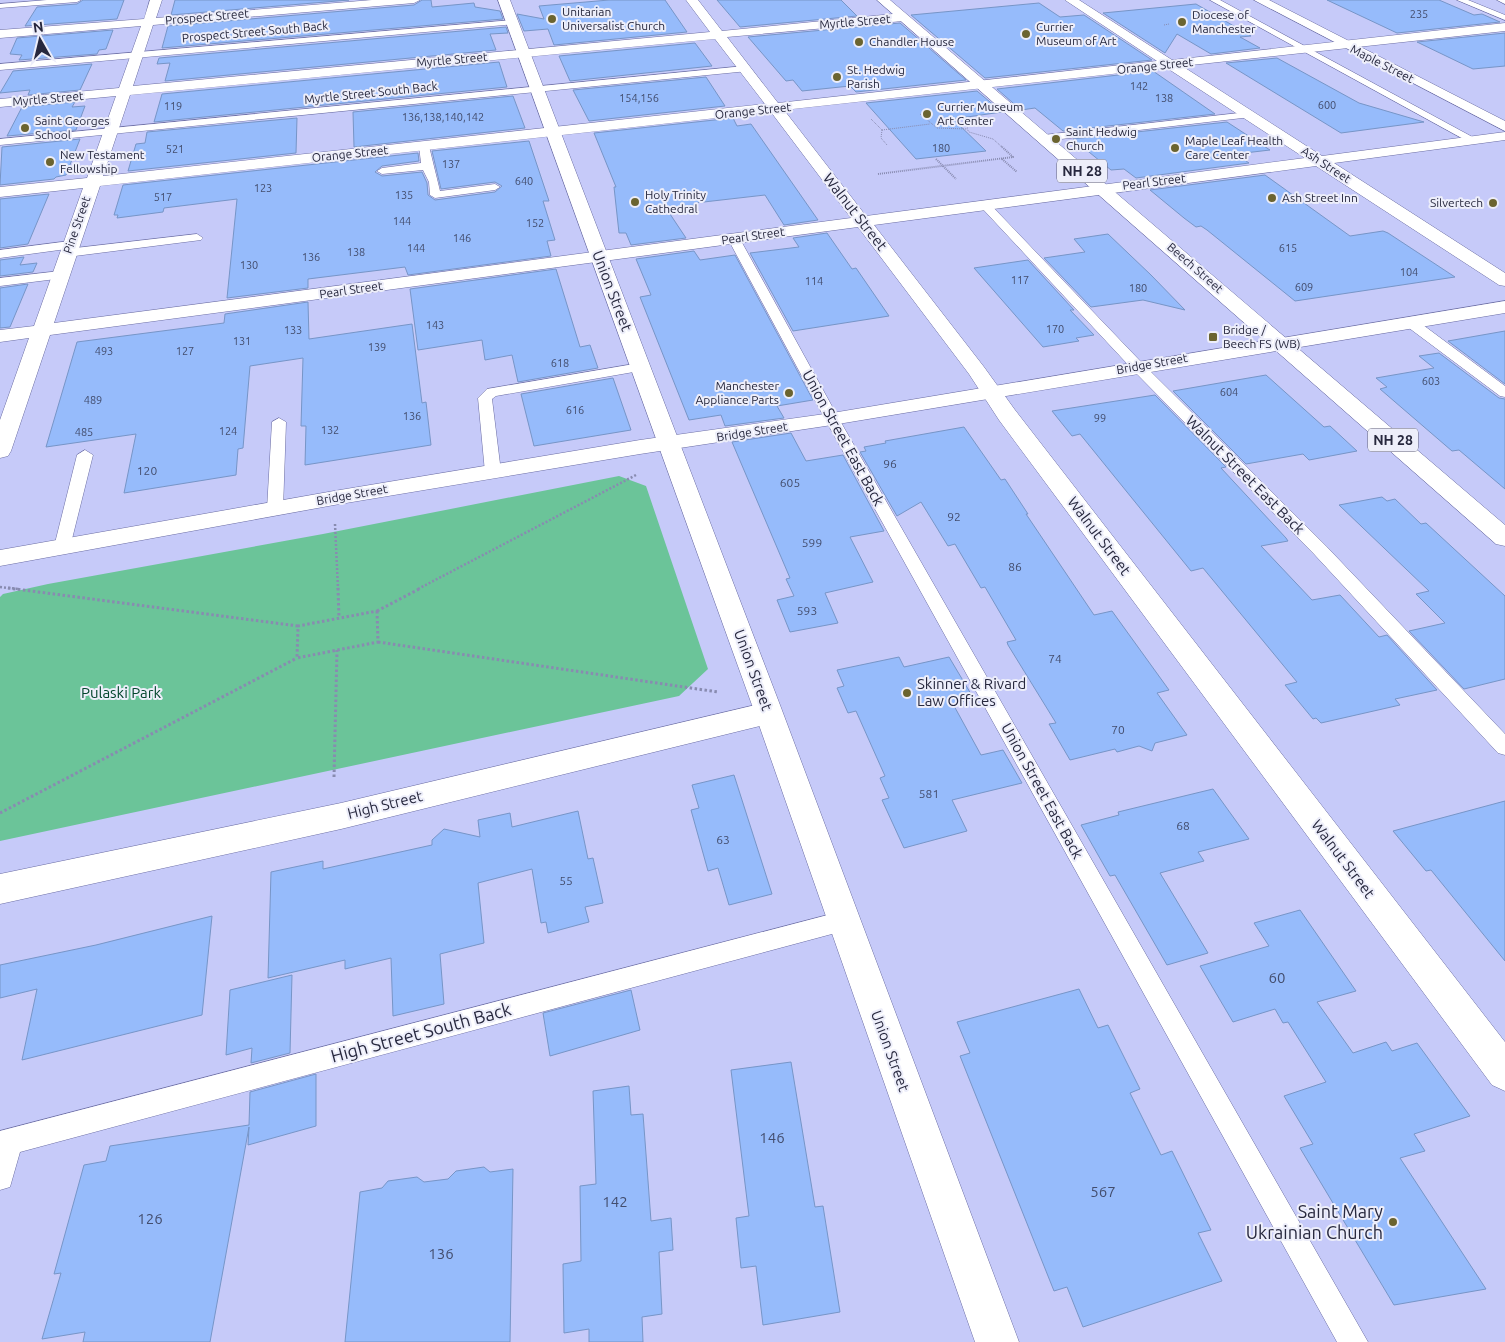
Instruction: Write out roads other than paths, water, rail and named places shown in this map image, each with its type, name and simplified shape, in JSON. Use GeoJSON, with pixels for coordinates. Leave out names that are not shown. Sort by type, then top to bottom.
{"type":"FeatureCollection","features":[{"type":"Feature","properties":{"kind":"street","name":"Pine Street"},"geometry":{"type":"LineString","coordinates":[[0,450],[156,0]]}},
{"type":"Feature","properties":{"kind":"street","name":"Prospect Street"},"geometry":{"type":"LineString","coordinates":[[0,34],[414,0]]}},
{"type":"Feature","properties":{"kind":"street","name":"Walnut Street"},"geometry":{"type":"LineString","coordinates":[[692,0],[862,221],[1505,1072]]}},
{"type":"Feature","properties":{"kind":"street","name":"Beech Street"},"geometry":{"type":"LineString","coordinates":[[883,0],[1103,188],[1505,538]]}},
{"type":"Feature","properties":{"kind":"street"},"geometry":{"type":"LineString","coordinates":[[1072,1],[1090,0]]}},
{"type":"Feature","properties":{"kind":"street","name":"Maple Street"},"geometry":{"type":"LineString","coordinates":[[1260,0],[1505,127]]}},
{"type":"Feature","properties":{"kind":"street","name":"Ash Street"},"geometry":{"type":"LineString","coordinates":[[1072,1],[1505,281]]}},
{"type":"Feature","properties":{"kind":"street","name":"Union Street"},"geometry":{"type":"LineString","coordinates":[[508,11],[768,713],[997,1342]]}},
{"type":"Feature","properties":{"kind":"street","name":"Myrtle Street"},"geometry":{"type":"LineString","coordinates":[[0,103],[903,18]]}},
{"type":"Feature","properties":{"kind":"street","name":"Orange Street"},"geometry":{"type":"LineString","coordinates":[[0,192],[1505,27]]}},
{"type":"Feature","properties":{"kind":"street","name":"Pearl Street"},"geometry":{"type":"LineString","coordinates":[[0,336],[1505,136]]}},
{"type":"Feature","properties":{"kind":"street","name":"Bridge Street"},"geometry":{"type":"LineString","coordinates":[[0,558],[493,472],[832,419],[1138,366],[1505,307]]}},
{"type":"Feature","properties":{"kind":"street","name":"High Street"},"geometry":{"type":"LineString","coordinates":[[0,889],[341,816],[768,713]]}},
{"type":"Feature","properties":{"kind":"lane"},"geometry":{"type":"LineString","coordinates":[[0,6],[77,0]]}},
{"type":"Feature","properties":{"kind":"lane"},"geometry":{"type":"LineString","coordinates":[[1214,0],[1473,140]]}},
{"type":"Feature","properties":{"kind":"lane"},"geometry":{"type":"LineString","coordinates":[[1461,0],[1505,18]]}},
{"type":"Feature","properties":{"kind":"lane","name":"Prospect Street South Back"},"geometry":{"type":"LineString","coordinates":[[0,67],[137,55],[508,11]]}},
{"type":"Feature","properties":{"kind":"lane","name":"Myrtle Street South Back"},"geometry":{"type":"LineString","coordinates":[[0,142],[745,69]]}},
{"type":"Feature","properties":{"kind":"lane"},"geometry":{"type":"LineString","coordinates":[[1044,138],[1248,115]]}},
{"type":"Feature","properties":{"kind":"lane"},"geometry":{"type":"LineString","coordinates":[[424,146],[427,166],[434,182],[435,195],[496,186]]}},
{"type":"Feature","properties":{"kind":"lane"},"geometry":{"type":"LineString","coordinates":[[382,171],[427,166]]}},
{"type":"Feature","properties":{"kind":"lane","name":"Walnut Street East Back"},"geometry":{"type":"LineString","coordinates":[[984,204],[1138,366],[1320,550],[1505,747]]}},
{"type":"Feature","properties":{"kind":"lane"},"geometry":{"type":"LineString","coordinates":[[0,254],[197,238]]}},
{"type":"Feature","properties":{"kind":"lane","name":"Union Street East Back"},"geometry":{"type":"LineString","coordinates":[[734,239],[832,419],[1353,1342]]}},
{"type":"Feature","properties":{"kind":"lane"},"geometry":{"type":"LineString","coordinates":[[0,282],[60,275]]}},
{"type":"Feature","properties":{"kind":"lane"},"geometry":{"type":"LineString","coordinates":[[1410,322],[1505,393]]}},
{"type":"Feature","properties":{"kind":"lane"},"geometry":{"type":"LineString","coordinates":[[493,472],[485,398],[492,392],[640,367]]}},
{"type":"Feature","properties":{"kind":"lane"},"geometry":{"type":"LineString","coordinates":[[275,509],[279,422]]}},
{"type":"Feature","properties":{"kind":"lane"},"geometry":{"type":"LineString","coordinates":[[62,547],[85,455]]}},
{"type":"Feature","properties":{"kind":"lane","name":"High Street South Back"},"geometry":{"type":"LineString","coordinates":[[5,1142],[843,921]]}},
{"type":"Feature","properties":{"kind":"lane"},"geometry":{"type":"LineString","coordinates":[[0,1177],[5,1142]]}},
{"type":"Feature","properties":{"kind":"place","name":"Unitarian Universalist Church"},"geometry":{"type":"Point","coordinates":[552,19]}},
{"type":"Feature","properties":{"kind":"place","name":"Diocese of Manchester"},"geometry":{"type":"Point","coordinates":[1182,22]}},
{"type":"Feature","properties":{"kind":"place","name":"Currier Museum of Art"},"geometry":{"type":"Point","coordinates":[1026,34]}},
{"type":"Feature","properties":{"kind":"place","name":"Chandler House"},"geometry":{"type":"Point","coordinates":[859,42]}},
{"type":"Feature","properties":{"kind":"place","name":"St. Hedwig Parish"},"geometry":{"type":"Point","coordinates":[837,77]}},
{"type":"Feature","properties":{"kind":"place","name":"Currier Museum Art Center"},"geometry":{"type":"Point","coordinates":[927,114]}},
{"type":"Feature","properties":{"kind":"place","name":"Saint Georges School"},"geometry":{"type":"Point","coordinates":[25,128]}},
{"type":"Feature","properties":{"kind":"place","name":"Saint Hedwig Church"},"geometry":{"type":"Point","coordinates":[1056,139]}},
{"type":"Feature","properties":{"kind":"place","name":"Maple Leaf Health Care Center"},"geometry":{"type":"Point","coordinates":[1175,148]}},
{"type":"Feature","properties":{"kind":"place","name":"New Testament Fellowship"},"geometry":{"type":"Point","coordinates":[50,162]}},
{"type":"Feature","properties":{"kind":"place","name":"Ash Street Inn"},"geometry":{"type":"Point","coordinates":[1272,198]}},
{"type":"Feature","properties":{"kind":"place","name":"Holy Trinity Cathedral"},"geometry":{"type":"Point","coordinates":[635,202]}},
{"type":"Feature","properties":{"kind":"place","name":"Silvertech"},"geometry":{"type":"Point","coordinates":[1493,203]}},
{"type":"Feature","properties":{"kind":"place","name":"Bridge / Beech FS (WB)"},"geometry":{"type":"Point","coordinates":[1213,337]}},
{"type":"Feature","properties":{"kind":"place","name":"Manchester Appliance Parts"},"geometry":{"type":"Point","coordinates":[789,393]}},
{"type":"Feature","properties":{"kind":"place","name":"Skinner & Rivard Law Offices"},"geometry":{"type":"Point","coordinates":[907,693]}},
{"type":"Feature","properties":{"kind":"place","name":"Saint Mary Ukrainian Church"},"geometry":{"type":"Point","coordinates":[1393,1222]}},
{"type":"Feature","properties":{"kind":"park label","name":"Pulaski Park"},"geometry":{"type":"Point","coordinates":[121,693]}}]}
